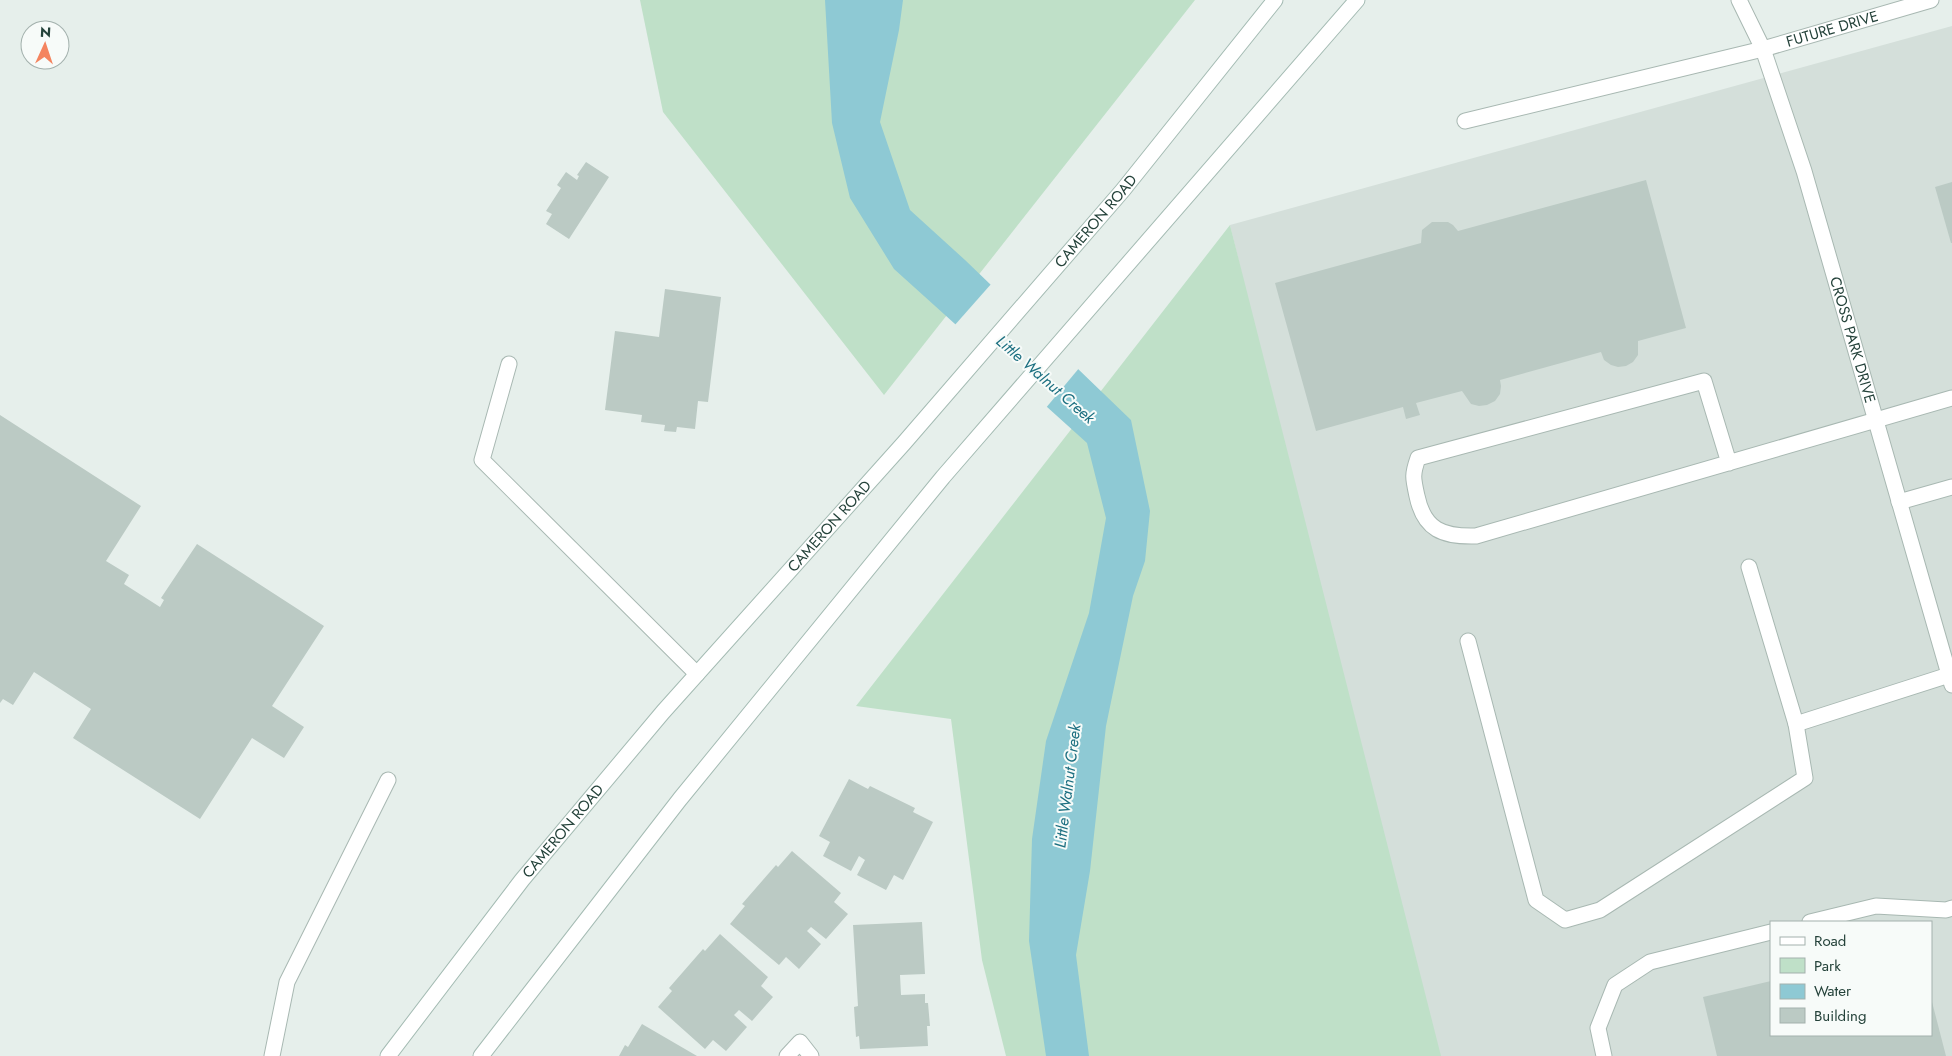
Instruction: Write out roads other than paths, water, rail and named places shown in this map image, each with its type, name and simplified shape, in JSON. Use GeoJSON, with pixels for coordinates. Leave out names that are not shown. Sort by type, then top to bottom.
{"type":"FeatureCollection","features":[{"type":"Feature","properties":{"kind":"main road","name":"CAMERON ROAD"},"geometry":{"type":"LineString","coordinates":[[388,1056],[522,880],[663,712],[904,443],[1123,190],[1275,0]]}},
{"type":"Feature","properties":{"kind":"main road"},"geometry":{"type":"LineString","coordinates":[[481,1056],[680,799],[943,477],[1357,0]]}},
{"type":"Feature","properties":{"kind":"main road","name":"CROSS PARK DRIVE"},"geometry":{"type":"LineString","coordinates":[[1739,0],[1762,49],[1804,171],[1951,678]]}},
{"type":"Feature","properties":{"kind":"main road","name":"FUTURE DRIVE"},"geometry":{"type":"LineString","coordinates":[[1465,121],[1762,49],[1931,0]]}},
{"type":"Feature","properties":{"kind":"main road"},"geometry":{"type":"LineString","coordinates":[[509,364],[482,460],[697,674]]}},
{"type":"Feature","properties":{"kind":"main road"},"geometry":{"type":"LineString","coordinates":[[1729,462],[1704,382],[1418,458],[1412,473],[1420,513],[1432,526],[1456,537],[1476,536],[1952,398]]}},
{"type":"Feature","properties":{"kind":"main road"},"geometry":{"type":"LineString","coordinates":[[1899,502],[1952,487]]}},
{"type":"Feature","properties":{"kind":"main road"},"geometry":{"type":"LineString","coordinates":[[1468,642],[1536,900],[1565,920],[1600,910],[1806,778],[1796,724],[1749,566]]}},
{"type":"Feature","properties":{"kind":"main road"},"geometry":{"type":"LineString","coordinates":[[1796,724],[1951,678]]}},
{"type":"Feature","properties":{"kind":"main road"},"geometry":{"type":"LineString","coordinates":[[272,1056],[287,982],[388,780]]}},
{"type":"Feature","properties":{"kind":"main road"},"geometry":{"type":"LineString","coordinates":[[1814,921],[1876,906],[1946,910],[1952,908]]}},
{"type":"Feature","properties":{"kind":"main road"},"geometry":{"type":"LineString","coordinates":[[1604,1056],[1598,1028],[1614,985],[1650,962],[1770,932]]}},
{"type":"Feature","properties":{"kind":"main road"},"geometry":{"type":"LineString","coordinates":[[787,1056],[800,1042],[811,1056]]}},
{"type":"Feature","properties":{"kind":"water","name":"Little Walnut Creek"},"geometry":{"type":"Polygon","coordinates":[[[825,0],[903,0],[899,30],[880,122],[910,210],[965,260],[1131,420],[1150,511],[1145,561],[1133,596],[1106,726],[1090,871],[1076,955],[1089,1056],[1046,1056],[1029,941],[1032,839],[1046,741],[1089,613],[1106,518],[1087,443],[894,269],[850,198],[832,123],[825,0]]]}}]}
